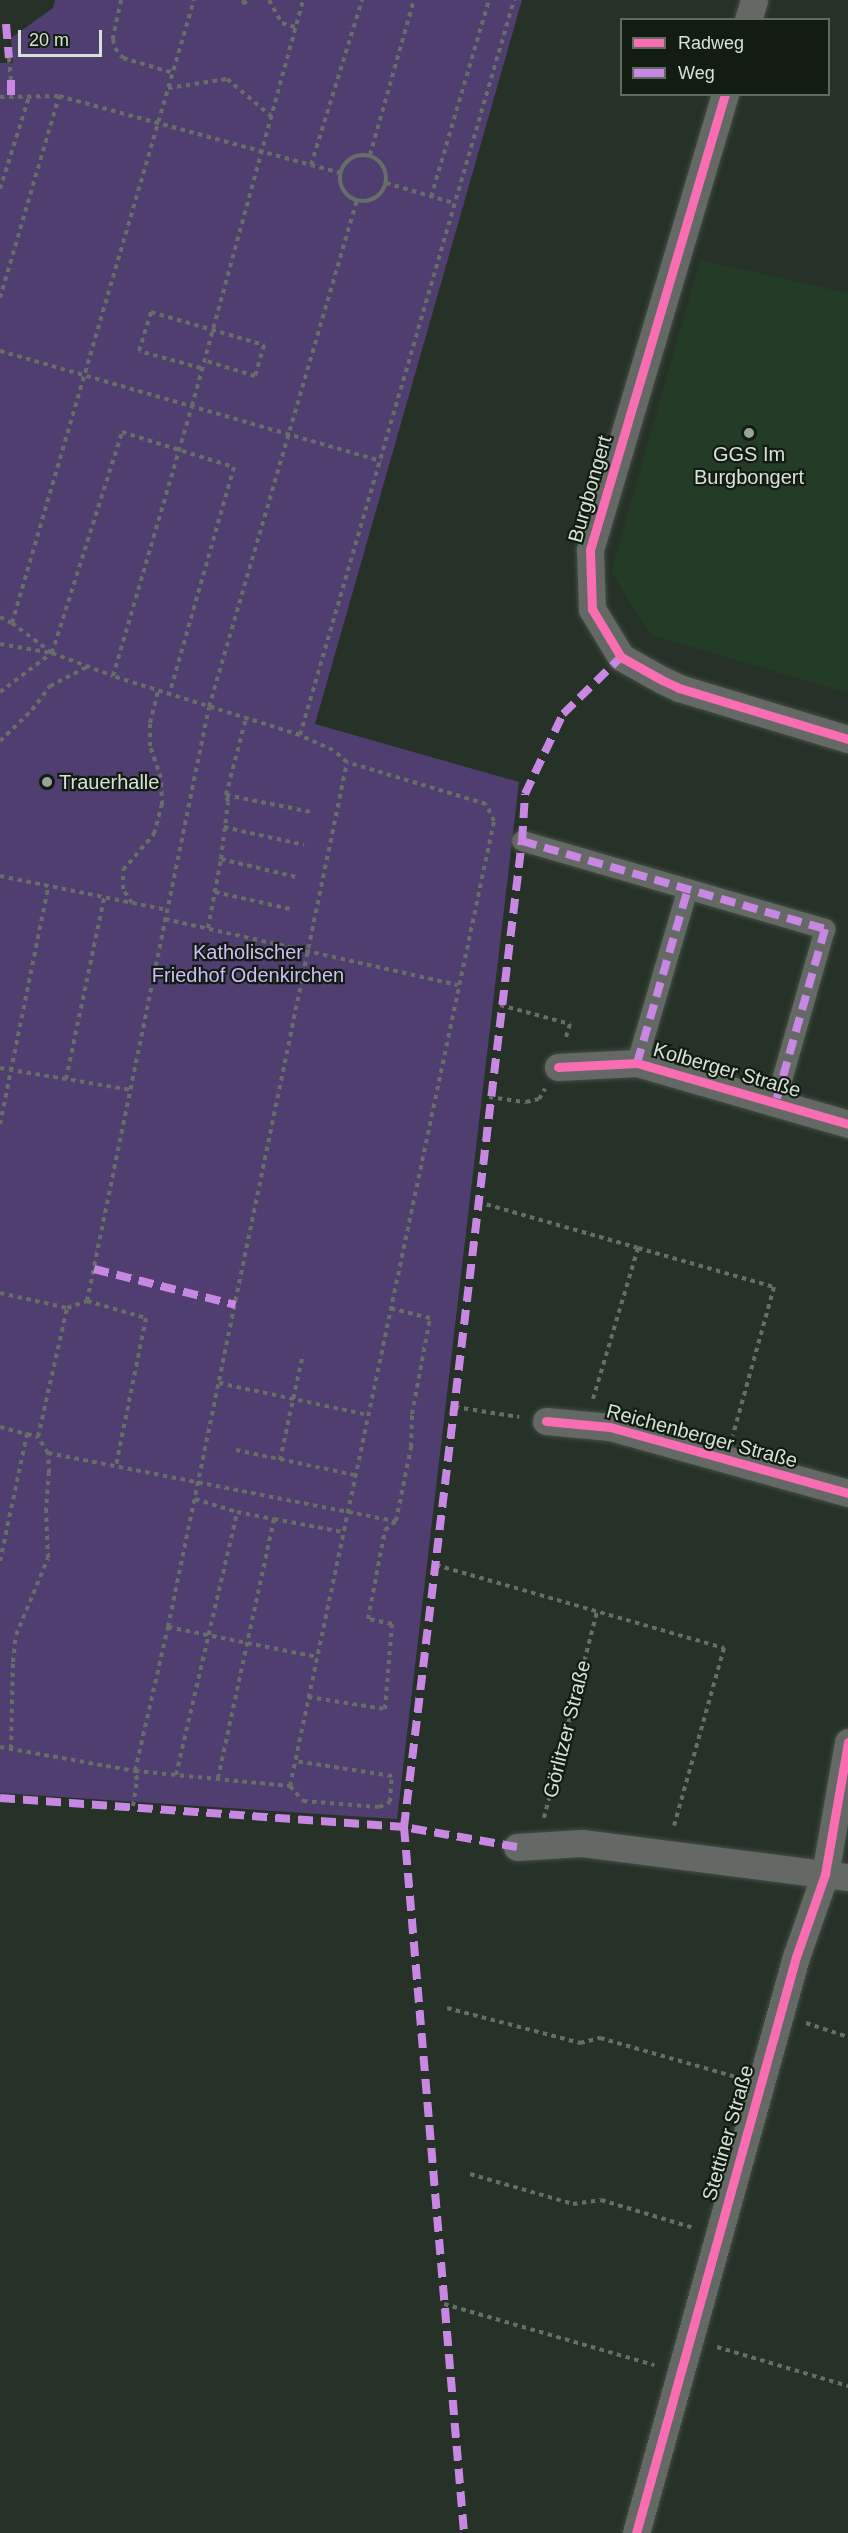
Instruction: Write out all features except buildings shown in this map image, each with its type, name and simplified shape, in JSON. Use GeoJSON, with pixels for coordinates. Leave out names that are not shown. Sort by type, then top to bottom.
{"type":"FeatureCollection","features":[{"type":"Feature","properties":{"kind":"street"},"geometry":{"type":"LineString","coordinates":[[748,18],[753,0]]}},
{"type":"Feature","properties":{"kind":"street","name":"Burgbongert"},"geometry":{"type":"LineString","coordinates":[[724,96],[590,550],[592,609],[621,657],[662,680],[679,688],[848,739]]}},
{"type":"Feature","properties":{"kind":"street","name":"Kolberger Straße"},"geometry":{"type":"LineString","coordinates":[[522,841],[825,929],[775,1104]]}},
{"type":"Feature","properties":{"kind":"street","name":"Kolberger Straße"},"geometry":{"type":"LineString","coordinates":[[637,1063],[688,889]]}},
{"type":"Feature","properties":{"kind":"street","name":"Kolberger Straße"},"geometry":{"type":"LineString","coordinates":[[558,1067],[637,1063],[848,1124]]}},
{"type":"Feature","properties":{"kind":"street","name":"Reichenberger Straße"},"geometry":{"type":"LineString","coordinates":[[546,1421],[610,1427],[848,1493]]}},
{"type":"Feature","properties":{"kind":"street","name":"Stettiner Straße"},"geometry":{"type":"LineString","coordinates":[[636,2533],[796,1957],[837,1875],[848,1743]]}},
{"type":"Feature","properties":{"kind":"street"},"geometry":{"type":"LineString","coordinates":[[527,1847],[582,1843],[837,1875]]}},
{"type":"Feature","properties":{"kind":"path"},"geometry":{"type":"LineString","coordinates":[[121,0],[114,39],[115,48],[123,58],[173,73]]}},
{"type":"Feature","properties":{"kind":"path"},"geometry":{"type":"LineString","coordinates":[[12,623],[194,0]]}},
{"type":"Feature","properties":{"kind":"path"},"geometry":{"type":"LineString","coordinates":[[269,0],[282,23],[296,27]]}},
{"type":"Feature","properties":{"kind":"path"},"geometry":{"type":"LineString","coordinates":[[113,676],[192,406],[303,0]]}},
{"type":"Feature","properties":{"kind":"path"},"geometry":{"type":"LineString","coordinates":[[311,165],[362,0]]}},
{"type":"Feature","properties":{"kind":"path"},"geometry":{"type":"LineString","coordinates":[[370,155],[414,0]]}},
{"type":"Feature","properties":{"kind":"path"},"geometry":{"type":"LineString","coordinates":[[431,196],[489,0]]}},
{"type":"Feature","properties":{"kind":"path"},"geometry":{"type":"LineString","coordinates":[[300,735],[514,0]]}},
{"type":"Feature","properties":{"kind":"path"},"geometry":{"type":"LineString","coordinates":[[9,58],[11,80]]}},
{"type":"Feature","properties":{"kind":"path"},"geometry":{"type":"LineString","coordinates":[[168,88],[227,79],[271,116]]}},
{"type":"Feature","properties":{"kind":"path"},"geometry":{"type":"LineString","coordinates":[[0,97],[59,96],[340,172]]}},
{"type":"Feature","properties":{"kind":"path"},"geometry":{"type":"LineString","coordinates":[[0,298],[59,96]]}},
{"type":"Feature","properties":{"kind":"path"},"geometry":{"type":"LineString","coordinates":[[0,189],[29,97]]}},
{"type":"Feature","properties":{"kind":"path"},"geometry":{"type":"LineString","coordinates":[[370,155],[382,164],[386,183],[376,197],[357,200],[346,194],[340,184],[340,172],[351,158],[370,155]]}},
{"type":"Feature","properties":{"kind":"path"},"geometry":{"type":"LineString","coordinates":[[386,183],[454,203]]}},
{"type":"Feature","properties":{"kind":"path"},"geometry":{"type":"LineString","coordinates":[[87,1302],[209,707],[357,200]]}},
{"type":"Feature","properties":{"kind":"path"},"geometry":{"type":"LineString","coordinates":[[201,368],[139,351],[152,312],[264,345],[255,375],[203,360]]}},
{"type":"Feature","properties":{"kind":"path"},"geometry":{"type":"LineString","coordinates":[[0,351],[381,461]]}},
{"type":"Feature","properties":{"kind":"path"},"geometry":{"type":"LineString","coordinates":[[0,692],[52,653],[122,432],[234,467],[170,695]]}},
{"type":"Feature","properties":{"kind":"path"},"geometry":{"type":"LineString","coordinates":[[0,617],[12,623],[52,653]]}},
{"type":"Feature","properties":{"kind":"path"},"geometry":{"type":"LineString","coordinates":[[0,644],[52,653],[170,695],[300,735],[333,750],[347,762],[486,804],[494,821],[389,1308],[290,1786]]}},
{"type":"Feature","properties":{"kind":"path"},"geometry":{"type":"LineString","coordinates":[[0,741],[32,710],[50,686],[88,667]]}},
{"type":"Feature","properties":{"kind":"path"},"geometry":{"type":"LineString","coordinates":[[132,903],[123,889],[123,870],[154,834],[162,805],[161,778],[150,746],[150,723],[158,691]]}},
{"type":"Feature","properties":{"kind":"path"},"geometry":{"type":"LineString","coordinates":[[208,928],[221,859],[228,802],[226,795],[246,718]]}},
{"type":"Feature","properties":{"kind":"path"},"geometry":{"type":"LineString","coordinates":[[133,1806],[138,1780],[135,1771],[195,1499],[347,762]]}},
{"type":"Feature","properties":{"kind":"path"},"geometry":{"type":"LineString","coordinates":[[226,795],[311,812]]}},
{"type":"Feature","properties":{"kind":"path"},"geometry":{"type":"LineString","coordinates":[[224,827],[304,845]]}},
{"type":"Feature","properties":{"kind":"path"},"geometry":{"type":"LineString","coordinates":[[221,859],[296,877]]}},
{"type":"Feature","properties":{"kind":"path"},"geometry":{"type":"LineString","coordinates":[[0,876],[48,888],[167,910]]}},
{"type":"Feature","properties":{"kind":"path"},"geometry":{"type":"LineString","coordinates":[[0,1124],[48,888]]}},
{"type":"Feature","properties":{"kind":"path"},"geometry":{"type":"LineString","coordinates":[[215,892],[290,909]]}},
{"type":"Feature","properties":{"kind":"path"},"geometry":{"type":"LineString","coordinates":[[66,1079],[104,898]]}},
{"type":"Feature","properties":{"kind":"path"},"geometry":{"type":"LineString","coordinates":[[165,919],[458,984]]}},
{"type":"Feature","properties":{"kind":"path"},"geometry":{"type":"LineString","coordinates":[[489,1097],[526,1101],[539,1099],[558,1067],[570,1024],[500,1005]]}},
{"type":"Feature","properties":{"kind":"path"},"geometry":{"type":"LineString","coordinates":[[0,1068],[132,1090]]}},
{"type":"Feature","properties":{"kind":"path"},"geometry":{"type":"LineString","coordinates":[[478,1202],[774,1287],[726,1459]]}},
{"type":"Feature","properties":{"kind":"path"},"geometry":{"type":"LineString","coordinates":[[585,1425],[638,1248]]}},
{"type":"Feature","properties":{"kind":"path"},"geometry":{"type":"LineString","coordinates":[[0,1293],[67,1308],[87,1302],[146,1318],[116,1466]]}},
{"type":"Feature","properties":{"kind":"path"},"geometry":{"type":"LineString","coordinates":[[38,1437],[67,1308]]}},
{"type":"Feature","properties":{"kind":"path"},"geometry":{"type":"LineString","coordinates":[[308,1697],[385,1709],[392,1624],[368,1619],[385,1530],[396,1521],[411,1447],[412,1414],[430,1318],[389,1308]]}},
{"type":"Feature","properties":{"kind":"path"},"geometry":{"type":"LineString","coordinates":[[280,1460],[303,1354]]}},
{"type":"Feature","properties":{"kind":"path"},"geometry":{"type":"LineString","coordinates":[[219,1383],[368,1415]]}},
{"type":"Feature","properties":{"kind":"path"},"geometry":{"type":"LineString","coordinates":[[455,1407],[546,1421]]}},
{"type":"Feature","properties":{"kind":"path"},"geometry":{"type":"LineString","coordinates":[[0,1427],[38,1437],[48,1453],[48,1558],[16,1635],[13,1662],[11,1749]]}},
{"type":"Feature","properties":{"kind":"path"},"geometry":{"type":"LineString","coordinates":[[0,1561],[27,1434]]}},
{"type":"Feature","properties":{"kind":"path"},"geometry":{"type":"LineString","coordinates":[[236,1450],[355,1475]]}},
{"type":"Feature","properties":{"kind":"path"},"geometry":{"type":"LineString","coordinates":[[48,1453],[396,1521]]}},
{"type":"Feature","properties":{"kind":"path"},"geometry":{"type":"LineString","coordinates":[[195,1499],[237,1512],[343,1532]]}},
{"type":"Feature","properties":{"kind":"path"},"geometry":{"type":"LineString","coordinates":[[176,1775],[237,1512]]}},
{"type":"Feature","properties":{"kind":"path"},"geometry":{"type":"LineString","coordinates":[[218,1779],[274,1519]]}},
{"type":"Feature","properties":{"kind":"path"},"geometry":{"type":"LineString","coordinates":[[436,1565],[724,1648],[666,1853]]}},
{"type":"Feature","properties":{"kind":"path"},"geometry":{"type":"LineString","coordinates":[[168,1627],[317,1657]]}},
{"type":"Feature","properties":{"kind":"path"},"geometry":{"type":"LineString","coordinates":[[0,1747],[135,1771],[290,1786],[303,1801],[379,1807],[390,1802],[392,1776],[295,1761]]}},
{"type":"Feature","properties":{"kind":"path"},"geometry":{"type":"LineString","coordinates":[[447,2008],[580,2043],[600,2038],[760,2084]]}},
{"type":"Feature","properties":{"kind":"path"},"geometry":{"type":"LineString","coordinates":[[780,2014],[848,2037]]}},
{"type":"Feature","properties":{"kind":"path"},"geometry":{"type":"LineString","coordinates":[[470,2174],[573,2204],[602,2200],[718,2235]]}},
{"type":"Feature","properties":{"kind":"path"},"geometry":{"type":"LineString","coordinates":[[444,2304],[680,2373]]}},
{"type":"Feature","properties":{"kind":"path"},"geometry":{"type":"LineString","coordinates":[[690,2339],[848,2386]]}},
{"type":"Feature","properties":{"kind":"shaded area","name":"GGS Im Burgbongert"},"geometry":{"type":"Polygon","coordinates":[[[700,260],[848,293],[848,693],[651,635],[611,572],[700,260]]]}},
{"type":"Feature","properties":{"kind":"green space","name":"Katholischer Friedhof Odenkirchen"},"geometry":{"type":"Polygon","coordinates":[[[55,0],[522,0],[315,724],[519,782],[397,1819],[0,1793],[0,63],[13,63],[11,38],[53,8],[55,0]]]}},
{"type":"Feature","properties":{"kind":"marked path"},"geometry":{"type":"LineString","coordinates":[[6,24],[9,58]]}},
{"type":"Feature","properties":{"kind":"marked path"},"geometry":{"type":"LineString","coordinates":[[11,80],[11,97]]}},
{"type":"Feature","properties":{"kind":"marked path"},"geometry":{"type":"LineString","coordinates":[[517,1847],[404,1827],[522,841],[525,794],[563,714],[621,657]]}},
{"type":"Feature","properties":{"kind":"marked path"},"geometry":{"type":"LineString","coordinates":[[522,841],[825,929],[775,1104]]}},
{"type":"Feature","properties":{"kind":"marked path"},"geometry":{"type":"LineString","coordinates":[[637,1063],[688,889]]}},
{"type":"Feature","properties":{"kind":"marked path"},"geometry":{"type":"LineString","coordinates":[[94,1269],[236,1305]]}},
{"type":"Feature","properties":{"kind":"marked path"},"geometry":{"type":"LineString","coordinates":[[0,1798],[404,1827],[464,2533]]}},
{"type":"Feature","properties":{"kind":"cycle path"},"geometry":{"type":"LineString","coordinates":[[724,96],[590,550],[592,609],[621,657],[662,680],[679,688],[848,739]]}},
{"type":"Feature","properties":{"kind":"cycle path"},"geometry":{"type":"LineString","coordinates":[[558,1067],[637,1063],[848,1124]]}},
{"type":"Feature","properties":{"kind":"cycle path"},"geometry":{"type":"LineString","coordinates":[[546,1421],[610,1427],[848,1493]]}},
{"type":"Feature","properties":{"kind":"cycle path"},"geometry":{"type":"LineString","coordinates":[[636,2533],[796,1957],[825,1874],[848,1742]]}},
{"type":"Feature","properties":{"kind":"place","name":"GGS Im Burgbongert"},"geometry":{"type":"Point","coordinates":[749,433]}},
{"type":"Feature","properties":{"kind":"place","name":"Trauerhalle"},"geometry":{"type":"Point","coordinates":[47,782]}}]}
